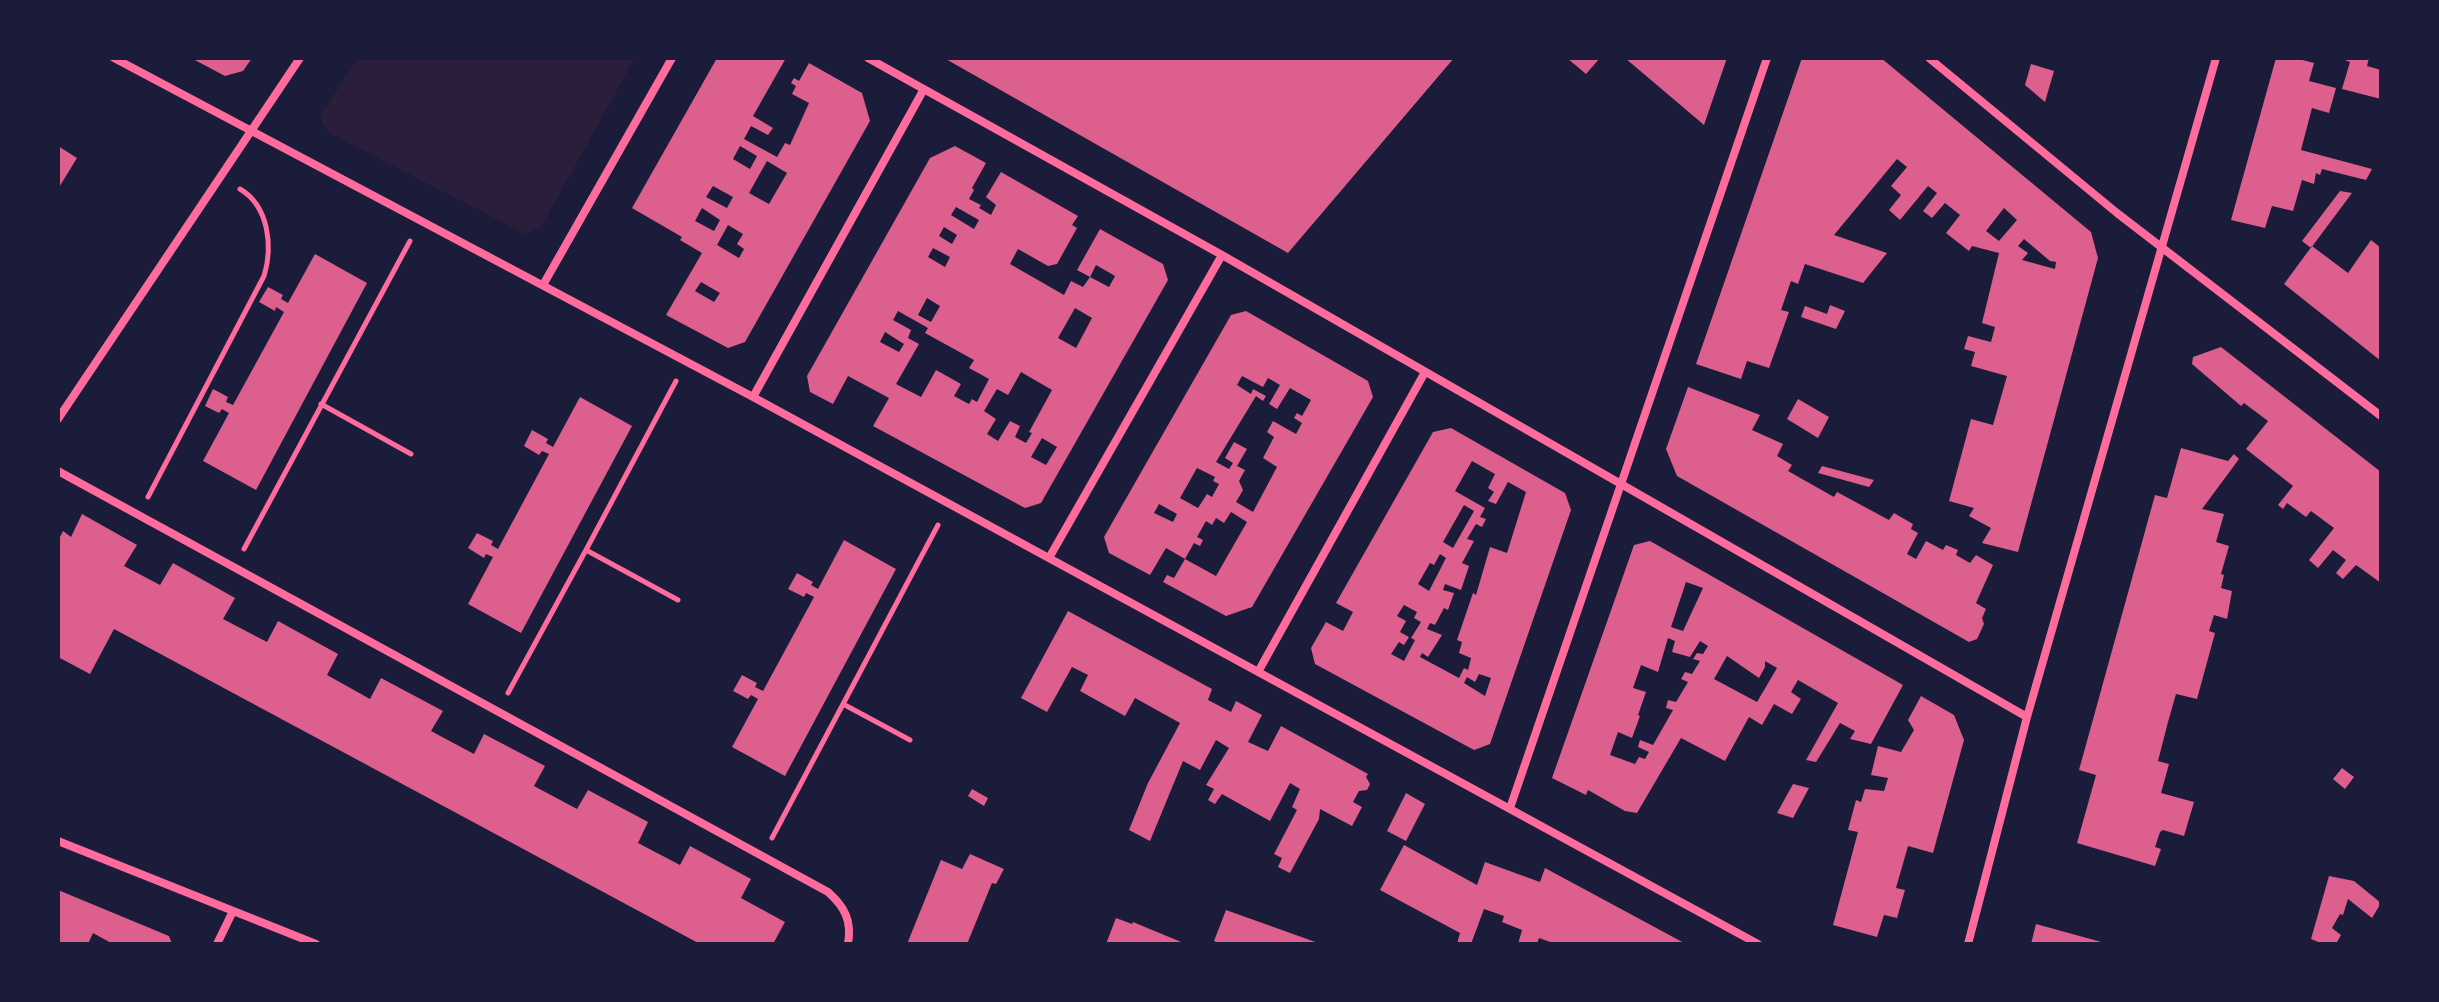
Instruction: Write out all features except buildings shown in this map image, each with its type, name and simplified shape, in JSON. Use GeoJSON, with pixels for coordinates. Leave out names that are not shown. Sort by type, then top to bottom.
{"type":"FeatureCollection","features":[{"type":"Feature","properties":{"kind":"street"},"geometry":{"type":"LineString","coordinates":[[114,58],[950,503],[1758,944]]}},
{"type":"Feature","properties":{"kind":"street"},"geometry":{"type":"LineString","coordinates":[[58,419],[300,58]]}},
{"type":"Feature","properties":{"kind":"street"},"geometry":{"type":"LineString","coordinates":[[543,285],[672,58]]}},
{"type":"Feature","properties":{"kind":"street"},"geometry":{"type":"LineString","coordinates":[[868,58],[1222,255],[2027,717]]}},
{"type":"Feature","properties":{"kind":"street"},"geometry":{"type":"LineString","coordinates":[[1510,808],[1767,58]]}},
{"type":"Feature","properties":{"kind":"street"},"geometry":{"type":"LineString","coordinates":[[1929,58],[2117,213],[2381,416]]}},
{"type":"Feature","properties":{"kind":"street"},"geometry":{"type":"LineString","coordinates":[[1968,944],[2027,717],[2216,58]]}},
{"type":"Feature","properties":{"kind":"street"},"geometry":{"type":"LineString","coordinates":[[753,397],[924,89]]}},
{"type":"Feature","properties":{"kind":"street"},"geometry":{"type":"LineString","coordinates":[[1049,558],[1222,255]]}},
{"type":"Feature","properties":{"kind":"street"},"geometry":{"type":"LineString","coordinates":[[1258,672],[1425,372]]}},
{"type":"Feature","properties":{"kind":"street"},"geometry":{"type":"LineString","coordinates":[[58,471],[828,892],[838,901],[849,922],[848,944]]}},
{"type":"Feature","properties":{"kind":"street"},"geometry":{"type":"LineString","coordinates":[[58,841],[316,944]]}},
{"type":"Feature","properties":{"kind":"street"},"geometry":{"type":"LineString","coordinates":[[217,944],[233,911]]}},
{"type":"Feature","properties":{"kind":"path"},"geometry":{"type":"LineString","coordinates":[[139,515],[264,276],[268,262],[269,246],[261,212],[246,192],[221,178]]}},
{"type":"Feature","properties":{"kind":"path"},"geometry":{"type":"LineString","coordinates":[[234,567],[421,221]]}},
{"type":"Feature","properties":{"kind":"path"},"geometry":{"type":"LineString","coordinates":[[498,712],[687,362]]}},
{"type":"Feature","properties":{"kind":"path"},"geometry":{"type":"LineString","coordinates":[[321,404],[411,454]]}},
{"type":"Feature","properties":{"kind":"path"},"geometry":{"type":"LineString","coordinates":[[763,856],[950,503]]}},
{"type":"Feature","properties":{"kind":"path"},"geometry":{"type":"LineString","coordinates":[[586,550],[678,600]]}},
{"type":"Feature","properties":{"kind":"path"},"geometry":{"type":"LineString","coordinates":[[843,704],[910,740]]}},
{"type":"Feature","properties":{"kind":"shaded area"},"geometry":{"type":"Polygon","coordinates":[[[358,58],[635,58],[541,227],[525,234],[330,133],[322,124],[322,113],[358,58]]]}}]}
